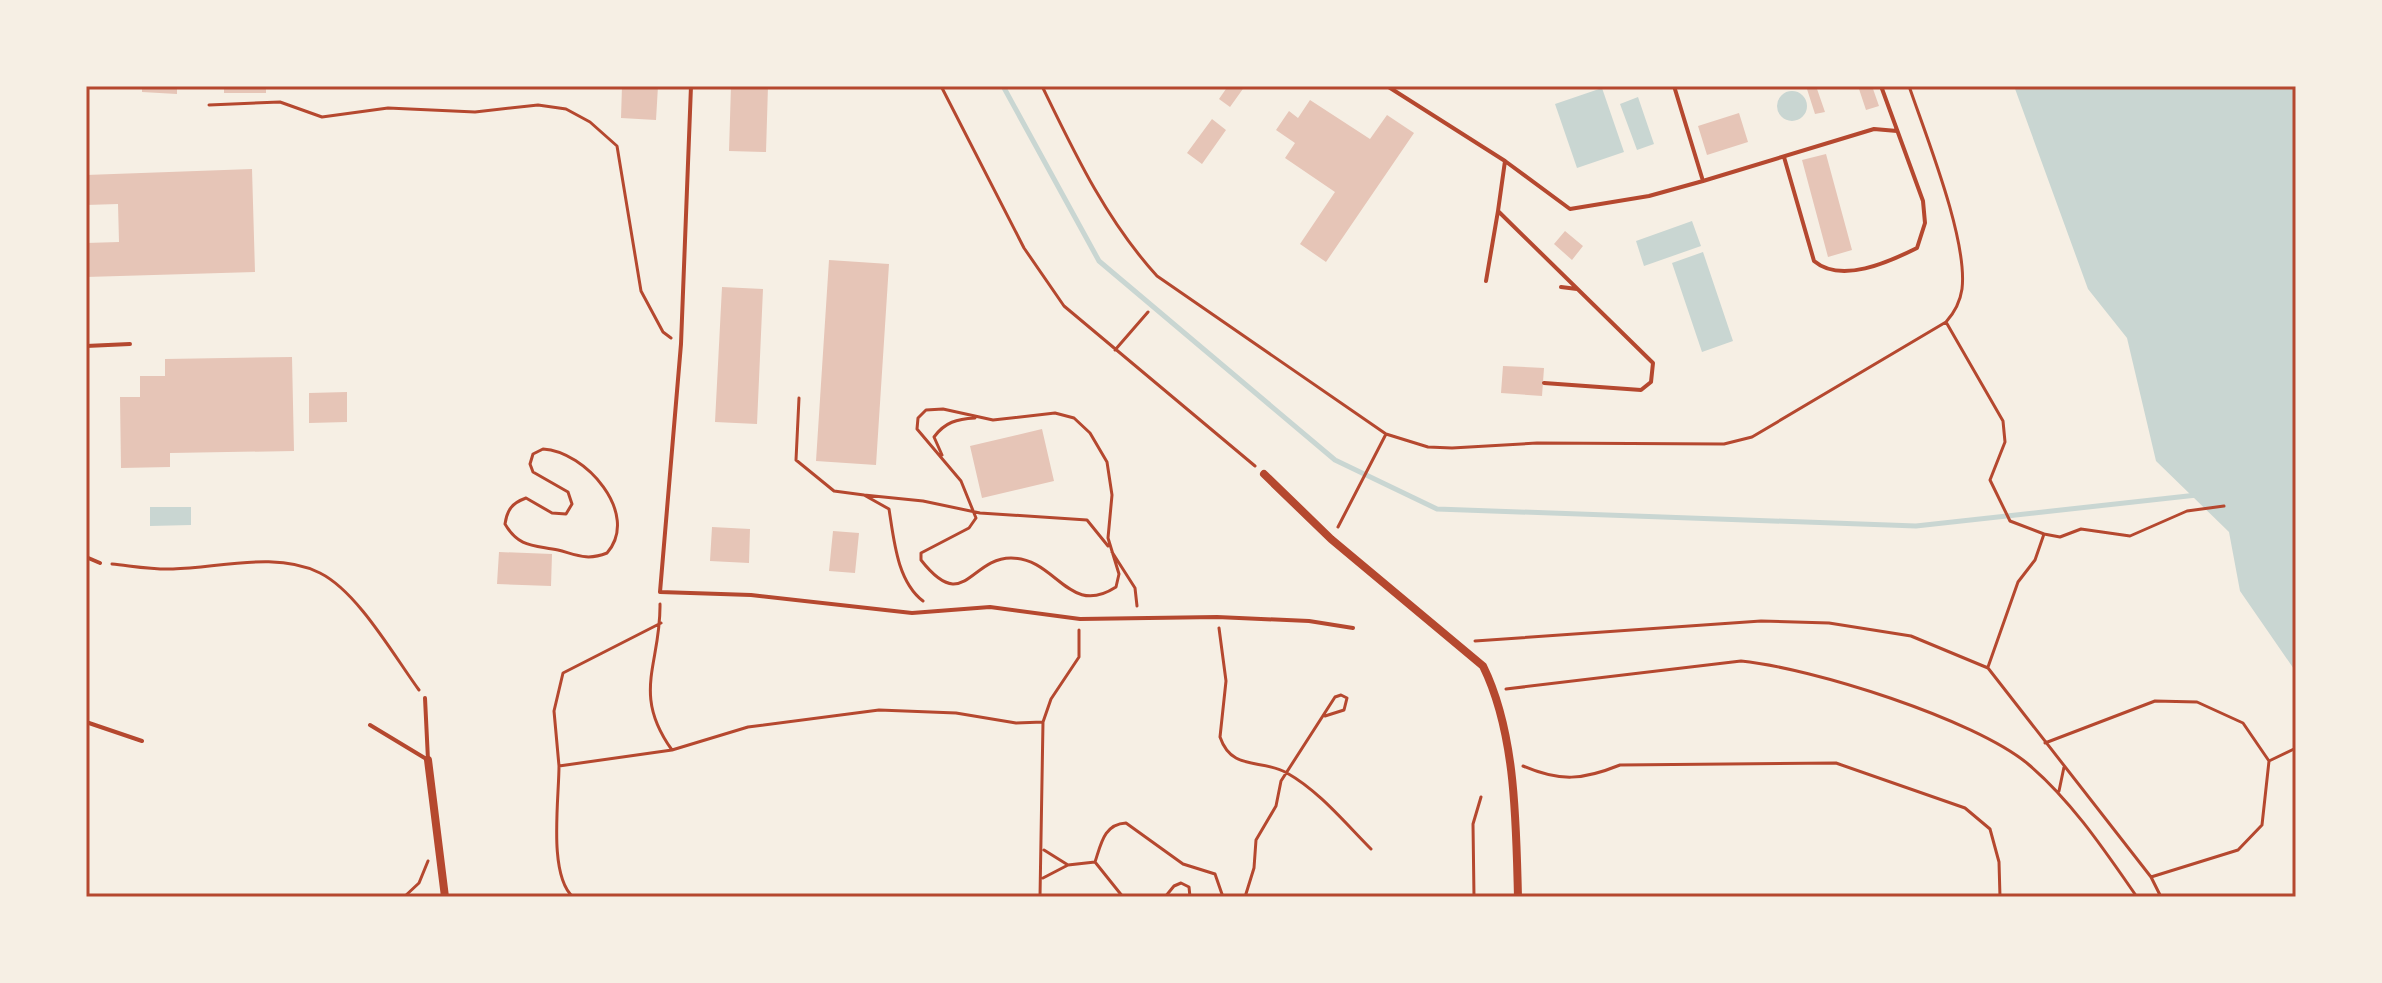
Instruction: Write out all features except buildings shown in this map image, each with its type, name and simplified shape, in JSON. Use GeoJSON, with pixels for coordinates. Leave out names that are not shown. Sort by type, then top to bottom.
{"type":"FeatureCollection","features":[{"type":"Feature","properties":{"kind":"street"},"geometry":{"type":"LineString","coordinates":[[1264,474],[1331,539],[1483,666],[1496,692],[1508,760],[1518,897]]}},
{"type":"Feature","properties":{"kind":"street"},"geometry":{"type":"LineString","coordinates":[[428,760],[445,897]]}},
{"type":"Feature","properties":{"kind":"lane"},"geometry":{"type":"LineString","coordinates":[[691,86],[681,344],[660,592],[751,595],[912,613],[990,607],[1080,619],[1217,617],[1309,621],[1353,628]]}},
{"type":"Feature","properties":{"kind":"lane"},"geometry":{"type":"LineString","coordinates":[[1387,86],[1505,161],[1570,209],[1649,196],[1874,129],[1897,131]]}},
{"type":"Feature","properties":{"kind":"lane"},"geometry":{"type":"LineString","coordinates":[[1674,86],[1703,181]]}},
{"type":"Feature","properties":{"kind":"lane"},"geometry":{"type":"LineString","coordinates":[[1784,157],[1814,261],[1826,271],[1837,272],[1893,260],[1917,248],[1925,223],[1923,201],[1881,86]]}},
{"type":"Feature","properties":{"kind":"lane"},"geometry":{"type":"LineString","coordinates":[[1486,281],[1505,161]]}},
{"type":"Feature","properties":{"kind":"lane"},"geometry":{"type":"LineString","coordinates":[[1498,211],[1653,363],[1651,382],[1641,390],[1544,383]]}},
{"type":"Feature","properties":{"kind":"lane"},"geometry":{"type":"LineString","coordinates":[[1561,287],[1577,289]]}},
{"type":"Feature","properties":{"kind":"lane"},"geometry":{"type":"LineString","coordinates":[[86,346],[130,344]]}},
{"type":"Feature","properties":{"kind":"lane"},"geometry":{"type":"LineString","coordinates":[[86,557],[100,563]]}},
{"type":"Feature","properties":{"kind":"lane"},"geometry":{"type":"LineString","coordinates":[[425,698],[428,760]]}},
{"type":"Feature","properties":{"kind":"lane"},"geometry":{"type":"LineString","coordinates":[[86,722],[142,741]]}},
{"type":"Feature","properties":{"kind":"lane"},"geometry":{"type":"LineString","coordinates":[[370,725],[428,760]]}},
{"type":"Feature","properties":{"kind":"path"},"geometry":{"type":"LineString","coordinates":[[941,86],[1024,248],[1064,306],[1264,474]]}},
{"type":"Feature","properties":{"kind":"path"},"geometry":{"type":"LineString","coordinates":[[1042,86],[1090,184],[1130,245],[1157,276],[1386,434],[1428,447],[1452,448],[1537,443],[1724,444],[1752,437],[1946,322],[1956,310],[1962,292],[1962,270],[1943,186],[1909,86]]}},
{"type":"Feature","properties":{"kind":"path"},"geometry":{"type":"LineString","coordinates":[[209,105],[280,102],[322,117],[388,108],[475,112],[538,105],[566,109],[590,122],[617,146],[641,291],[663,332],[681,344]]}},
{"type":"Feature","properties":{"kind":"path"},"geometry":{"type":"LineString","coordinates":[[1115,350],[1148,312]]}},
{"type":"Feature","properties":{"kind":"path"},"geometry":{"type":"LineString","coordinates":[[1946,322],[2003,421],[2005,442],[1990,480],[2010,521],[2060,537],[2081,529],[2130,536],[2187,511],[2224,506]]}},
{"type":"Feature","properties":{"kind":"path"},"geometry":{"type":"LineString","coordinates":[[799,398],[796,460],[834,491],[923,501],[980,513],[1087,520],[1135,588],[1139,618]]}},
{"type":"Feature","properties":{"kind":"path"},"geometry":{"type":"LineString","coordinates":[[948,462],[934,451],[917,429],[918,418],[926,410],[943,409],[993,420],[1055,413],[1074,418],[1090,433],[1107,462],[1112,495],[1108,538],[1119,574],[1116,587],[1101,597],[1085,598],[1034,563],[1011,558],[1000,561],[961,584],[946,583],[932,574],[921,560],[921,553],[969,528],[976,518],[961,481],[948,462],[936,448],[934,437],[951,422],[979,417]]}},
{"type":"Feature","properties":{"kind":"path"},"geometry":{"type":"LineString","coordinates":[[1344,515],[1386,434]]}},
{"type":"Feature","properties":{"kind":"path"},"geometry":{"type":"LineString","coordinates":[[543,449],[557,450],[598,483],[610,495],[615,508],[618,537],[607,553],[584,558],[525,545],[512,537],[505,524],[507,512],[515,502],[526,498],[552,513],[566,514],[572,504],[568,492],[533,472],[530,464],[533,454],[543,449]]}},
{"type":"Feature","properties":{"kind":"path"},"geometry":{"type":"LineString","coordinates":[[864,495],[889,509],[895,545],[910,590],[936,610]]}},
{"type":"Feature","properties":{"kind":"path"},"geometry":{"type":"LineString","coordinates":[[1988,668],[2018,582],[2035,560],[2044,534]]}},
{"type":"Feature","properties":{"kind":"path"},"geometry":{"type":"LineString","coordinates":[[100,563],[169,570],[252,562],[294,566],[320,573],[349,597],[425,698]]}},
{"type":"Feature","properties":{"kind":"path"},"geometry":{"type":"LineString","coordinates":[[660,592],[661,623],[651,659],[650,702],[655,727],[672,750]]}},
{"type":"Feature","properties":{"kind":"path"},"geometry":{"type":"LineString","coordinates":[[1217,617],[1226,681],[1220,737],[1223,746],[1230,756],[1243,764],[1286,772],[1327,804],[1371,849]]}},
{"type":"Feature","properties":{"kind":"path"},"geometry":{"type":"LineString","coordinates":[[1040,897],[1043,722],[1051,699],[1079,657],[1080,619]]}},
{"type":"Feature","properties":{"kind":"path"},"geometry":{"type":"LineString","coordinates":[[1458,644],[1509,637],[1761,621],[1829,623],[1911,636],[1988,668],[2151,877],[2161,897]]}},
{"type":"Feature","properties":{"kind":"path"},"geometry":{"type":"LineString","coordinates":[[573,897],[565,889],[558,869],[559,766],[554,711],[563,673],[661,623]]}},
{"type":"Feature","properties":{"kind":"path"},"geometry":{"type":"LineString","coordinates":[[1496,692],[1741,661],[1769,664],[1850,686],[1958,724],[2026,762],[2059,793],[2137,897]]}},
{"type":"Feature","properties":{"kind":"path"},"geometry":{"type":"LineString","coordinates":[[1245,897],[1254,868],[1256,840],[1276,806],[1286,772],[1335,697],[1341,695],[1347,698],[1344,710],[1325,716]]}},
{"type":"Feature","properties":{"kind":"path"},"geometry":{"type":"LineString","coordinates":[[2045,743],[2155,701],[2197,702],[2243,723],[2269,761],[2262,825],[2238,850],[2151,877]]}},
{"type":"Feature","properties":{"kind":"path"},"geometry":{"type":"LineString","coordinates":[[559,766],[672,750],[748,727],[879,710],[956,713],[1016,723],[1043,722]]}},
{"type":"Feature","properties":{"kind":"path"},"geometry":{"type":"LineString","coordinates":[[2269,761],[2296,748]]}},
{"type":"Feature","properties":{"kind":"path"},"geometry":{"type":"LineString","coordinates":[[1508,760],[1548,777],[1589,777],[1620,765],[1836,763],[1965,808],[1990,829],[1999,862],[2000,897]]}},
{"type":"Feature","properties":{"kind":"path"},"geometry":{"type":"LineString","coordinates":[[2059,793],[2064,767]]}},
{"type":"Feature","properties":{"kind":"path"},"geometry":{"type":"LineString","coordinates":[[1474,897],[1473,824],[1481,797]]}},
{"type":"Feature","properties":{"kind":"path"},"geometry":{"type":"LineString","coordinates":[[1095,862],[1108,829],[1115,824],[1126,823],[1183,864],[1215,874],[1223,897]]}},
{"type":"Feature","properties":{"kind":"path"},"geometry":{"type":"LineString","coordinates":[[404,897],[419,883],[437,839]]}},
{"type":"Feature","properties":{"kind":"path"},"geometry":{"type":"LineString","coordinates":[[1042,849],[1068,865]]}},
{"type":"Feature","properties":{"kind":"path"},"geometry":{"type":"LineString","coordinates":[[1041,879],[1068,865],[1095,862]]}},
{"type":"Feature","properties":{"kind":"path"},"geometry":{"type":"LineString","coordinates":[[1095,862],[1123,897]]}},
{"type":"Feature","properties":{"kind":"path"},"geometry":{"type":"LineString","coordinates":[[1165,897],[1181,883],[1189,887],[1190,897]]}},
{"type":"Feature","properties":{"kind":"shaded area"},"geometry":{"type":"Polygon","coordinates":[[[2014,86],[2296,86],[2296,672],[2240,591],[2229,532],[2156,461],[2127,338],[2088,289],[2014,86]]]}},
{"type":"Feature","properties":{"kind":"shaded area"},"geometry":{"type":"Polygon","coordinates":[[[1602,88],[1624,152],[1577,168],[1555,104],[1602,88]]]}},
{"type":"Feature","properties":{"kind":"shaded area"},"geometry":{"type":"Polygon","coordinates":[[[1792,91],[1803,95],[1807,106],[1803,117],[1792,121],[1781,117],[1777,106],[1781,95],[1792,91]]]}},
{"type":"Feature","properties":{"kind":"shaded area"},"geometry":{"type":"Polygon","coordinates":[[[1638,97],[1654,144],[1637,150],[1620,104],[1638,97]]]}},
{"type":"Feature","properties":{"kind":"shaded area"},"geometry":{"type":"Polygon","coordinates":[[[1692,221],[1701,246],[1644,266],[1636,241],[1692,221]]]}},
{"type":"Feature","properties":{"kind":"shaded area"},"geometry":{"type":"Polygon","coordinates":[[[1703,252],[1733,341],[1702,352],[1672,263],[1703,252]]]}},
{"type":"Feature","properties":{"kind":"shaded area"},"geometry":{"type":"Polygon","coordinates":[[[150,507],[191,507],[191,525],[150,526],[150,507]]]}},
{"type":"Feature","properties":{"kind":"waterway"},"geometry":{"type":"LineString","coordinates":[[1003,86],[1099,261],[1335,460],[1437,509],[1916,526],[2197,495]]}}]}
